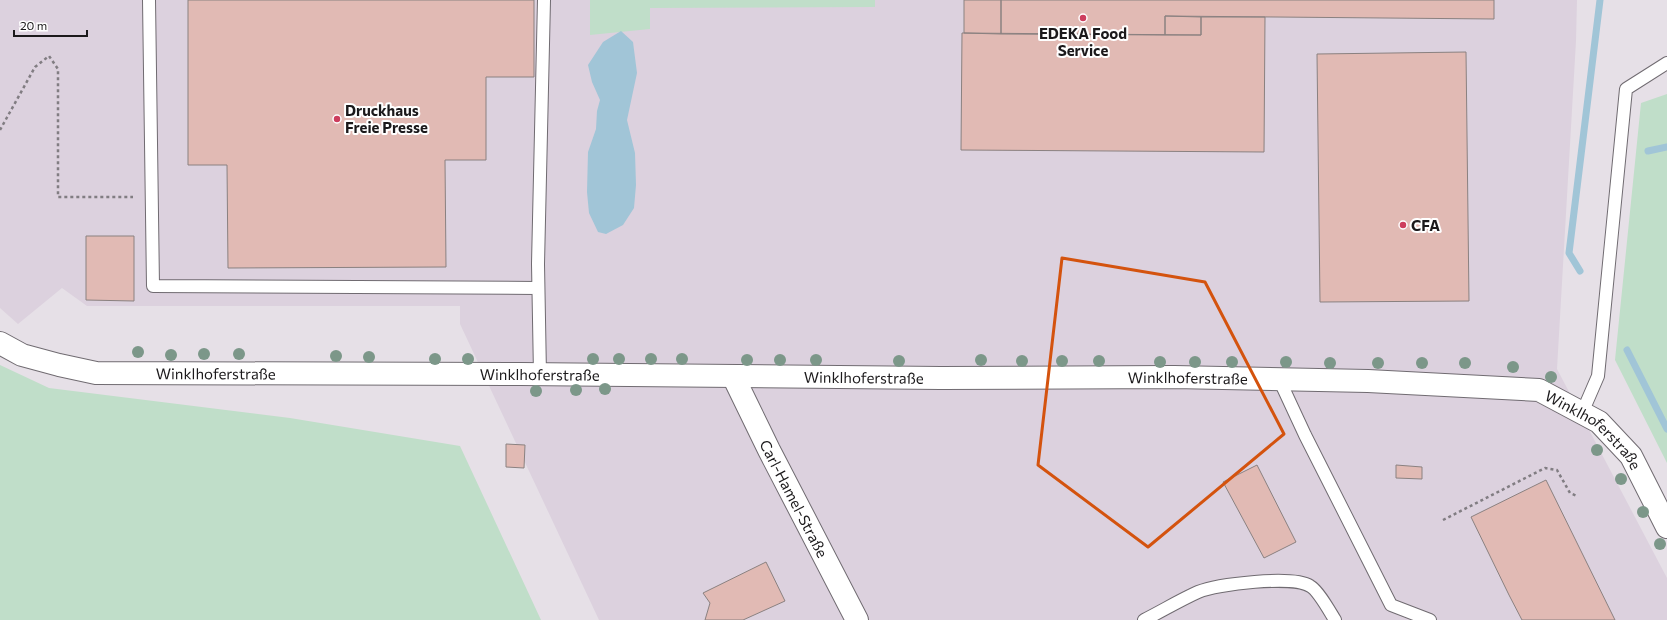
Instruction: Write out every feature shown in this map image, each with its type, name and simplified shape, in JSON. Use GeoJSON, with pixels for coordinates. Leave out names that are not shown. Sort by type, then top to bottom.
{"type":"FeatureCollection","features":[{"type":"Feature","properties":{"kind":"street","name":"Winklhoferstraße"},"geometry":{"type":"LineString","coordinates":[[0,343],[22,355],[96,373],[941,378],[1174,377],[1368,381],[1539,390],[1599,422],[1631,456],[1667,527]]}},
{"type":"Feature","properties":{"kind":"street","name":"Carl-Hamel-Straße"},"geometry":{"type":"LineString","coordinates":[[733,376],[769,450],[857,620]]}},
{"type":"Feature","properties":{"kind":"lane"},"geometry":{"type":"LineString","coordinates":[[149,0],[153,286],[538,288]]}},
{"type":"Feature","properties":{"kind":"lane"},"geometry":{"type":"LineString","coordinates":[[540,375],[538,288],[544,0]]}},
{"type":"Feature","properties":{"kind":"lane"},"geometry":{"type":"LineString","coordinates":[[1582,413],[1598,376],[1626,89],[1667,63]]}},
{"type":"Feature","properties":{"kind":"lane"},"geometry":{"type":"LineString","coordinates":[[1279,379],[1304,435],[1391,605],[1430,620]]}},
{"type":"Feature","properties":{"kind":"lane"},"geometry":{"type":"LineString","coordinates":[[1144,620],[1199,592],[1257,581],[1289,581],[1310,586],[1326,604],[1335,620]]}},
{"type":"Feature","properties":{"kind":"path"},"geometry":{"type":"LineString","coordinates":[[0,130],[35,67],[49,56],[58,69],[58,197],[151,196]]}},
{"type":"Feature","properties":{"kind":"path"},"geometry":{"type":"LineString","coordinates":[[1443,520],[1544,468],[1557,470],[1570,493],[1577,496]]}},
{"type":"Feature","properties":{"kind":"highlighted area"},"geometry":{"type":"Polygon","coordinates":[[[1062,258],[1205,282],[1284,434],[1148,547],[1038,465],[1062,258]]]}},
{"type":"Feature","properties":{"kind":"shaded area"},"geometry":{"type":"Polygon","coordinates":[[[0,0],[1577,0],[1576,41],[1557,369],[1667,578],[1667,620],[599,620],[460,324],[460,306],[87,306],[62,288],[18,324],[0,308],[0,0]]]}},
{"type":"Feature","properties":{"kind":"green space"},"geometry":{"type":"Polygon","coordinates":[[[590,0],[875,0],[875,7],[650,8],[650,29],[590,35],[590,0]]]}},
{"type":"Feature","properties":{"kind":"green space"},"geometry":{"type":"Polygon","coordinates":[[[1667,94],[1667,463],[1615,360],[1641,103],[1667,94]]]}},
{"type":"Feature","properties":{"kind":"green space"},"geometry":{"type":"Polygon","coordinates":[[[0,365],[49,388],[290,418],[460,446],[541,620],[0,620],[0,365]]]}},
{"type":"Feature","properties":{"kind":"water"},"geometry":{"type":"Polygon","coordinates":[[[621,31],[633,42],[637,73],[627,120],[635,153],[636,185],[634,208],[623,225],[606,234],[598,232],[589,213],[587,192],[588,152],[596,129],[597,111],[600,100],[592,82],[588,65],[603,42],[621,31]]]}},
{"type":"Feature","properties":{"kind":"building","name":"Druckhaus Freie Presse"},"geometry":{"type":"Polygon","coordinates":[[[188,0],[534,0],[534,77],[486,77],[486,160],[445,160],[446,267],[228,268],[227,165],[188,165],[188,0]]]}},
{"type":"Feature","properties":{"kind":"building"},"geometry":{"type":"Polygon","coordinates":[[[964,0],[1001,0],[1001,34],[964,33],[964,0]]]}},
{"type":"Feature","properties":{"kind":"building","name":"EDEKA Food Service"},"geometry":{"type":"Polygon","coordinates":[[[1001,0],[1494,0],[1494,19],[1165,16],[1165,35],[1001,34],[1001,0]]]}},
{"type":"Feature","properties":{"kind":"building"},"geometry":{"type":"Polygon","coordinates":[[[1165,16],[1201,17],[1201,35],[1165,35],[1165,16]]]}},
{"type":"Feature","properties":{"kind":"building"},"geometry":{"type":"Polygon","coordinates":[[[1201,17],[1265,17],[1264,152],[961,150],[962,33],[1201,35],[1201,17]]]}},
{"type":"Feature","properties":{"kind":"building"},"geometry":{"type":"Polygon","coordinates":[[[1466,52],[1469,301],[1320,302],[1317,54],[1466,52]]]}},
{"type":"Feature","properties":{"kind":"building"},"geometry":{"type":"Polygon","coordinates":[[[86,236],[134,236],[134,301],[86,300],[86,236]]]}},
{"type":"Feature","properties":{"kind":"building"},"geometry":{"type":"Polygon","coordinates":[[[506,444],[525,445],[524,468],[506,467],[506,444]]]}},
{"type":"Feature","properties":{"kind":"building"},"geometry":{"type":"Polygon","coordinates":[[[1257,465],[1296,542],[1264,558],[1223,482],[1257,465]]]}},
{"type":"Feature","properties":{"kind":"building"},"geometry":{"type":"Polygon","coordinates":[[[1396,465],[1422,467],[1422,479],[1396,478],[1396,465]]]}},
{"type":"Feature","properties":{"kind":"building"},"geometry":{"type":"Polygon","coordinates":[[[1546,480],[1615,620],[1522,620],[1509,595],[1471,517],[1546,480]]]}},
{"type":"Feature","properties":{"kind":"building"},"geometry":{"type":"Polygon","coordinates":[[[766,562],[785,601],[743,620],[705,620],[710,603],[703,593],[766,562]]]}},
{"type":"Feature","properties":{"kind":"waterway"},"geometry":{"type":"LineString","coordinates":[[1580,271],[1569,253],[1600,0]]}},
{"type":"Feature","properties":{"kind":"waterway"},"geometry":{"type":"LineString","coordinates":[[1648,151],[1667,147]]}},
{"type":"Feature","properties":{"kind":"waterway"},"geometry":{"type":"LineString","coordinates":[[1627,350],[1667,429]]}},
{"type":"Feature","properties":{"kind":"place","name":"EDEKA Food Service"},"geometry":{"type":"Point","coordinates":[1083,18]}},
{"type":"Feature","properties":{"kind":"place","name":"Druckhaus Freie Presse"},"geometry":{"type":"Point","coordinates":[337,119]}},
{"type":"Feature","properties":{"kind":"place","name":"CFA"},"geometry":{"type":"Point","coordinates":[1403,225]}}]}
